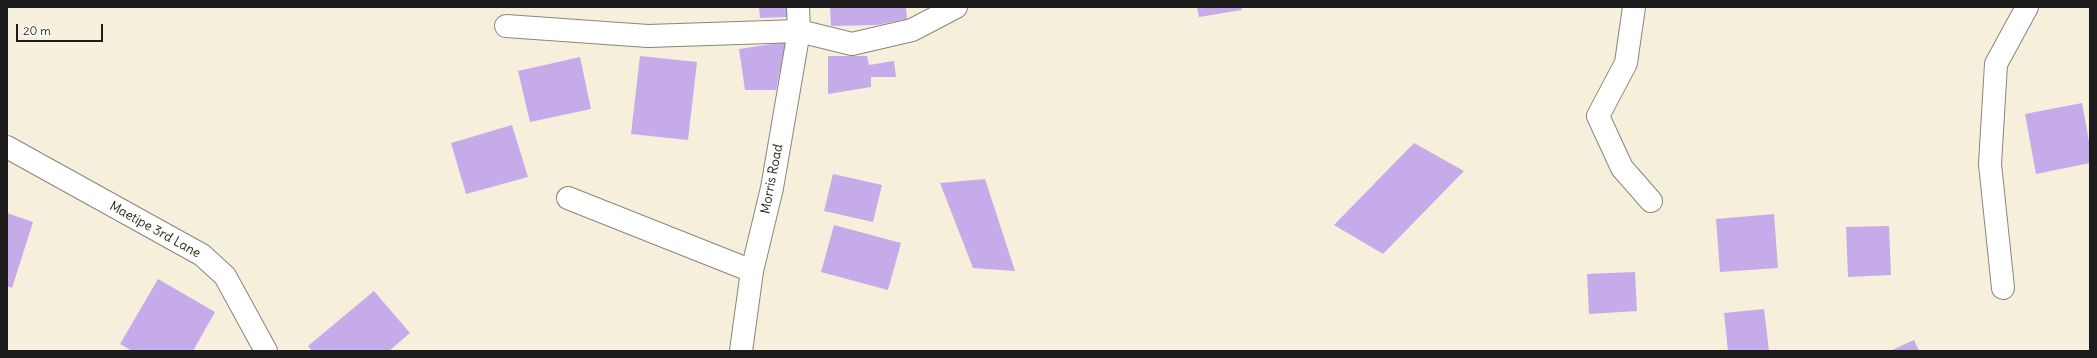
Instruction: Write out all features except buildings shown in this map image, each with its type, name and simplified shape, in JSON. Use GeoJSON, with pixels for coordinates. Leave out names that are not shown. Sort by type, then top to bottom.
{"type":"FeatureCollection","features":[{"type":"Feature","properties":{"kind":"street","name":"Morris Road"},"geometry":{"type":"LineString","coordinates":[[741,351],[752,271],[772,188],[799,32],[798,7]]}},
{"type":"Feature","properties":{"kind":"street"},"geometry":{"type":"LineString","coordinates":[[506,26],[648,36],[799,32],[852,44],[912,30],[956,7]]}},
{"type":"Feature","properties":{"kind":"street"},"geometry":{"type":"LineString","coordinates":[[1634,7],[1626,63],[1598,116],[1622,168],[1651,201]]}},
{"type":"Feature","properties":{"kind":"street"},"geometry":{"type":"LineString","coordinates":[[2003,288],[1990,164],[1996,64],[2027,7]]}},
{"type":"Feature","properties":{"kind":"street","name":"Maetipe 3rd Lane"},"geometry":{"type":"LineString","coordinates":[[7,147],[202,255],[225,276],[266,351]]}},
{"type":"Feature","properties":{"kind":"street"},"geometry":{"type":"LineString","coordinates":[[568,198],[752,271]]}}]}
